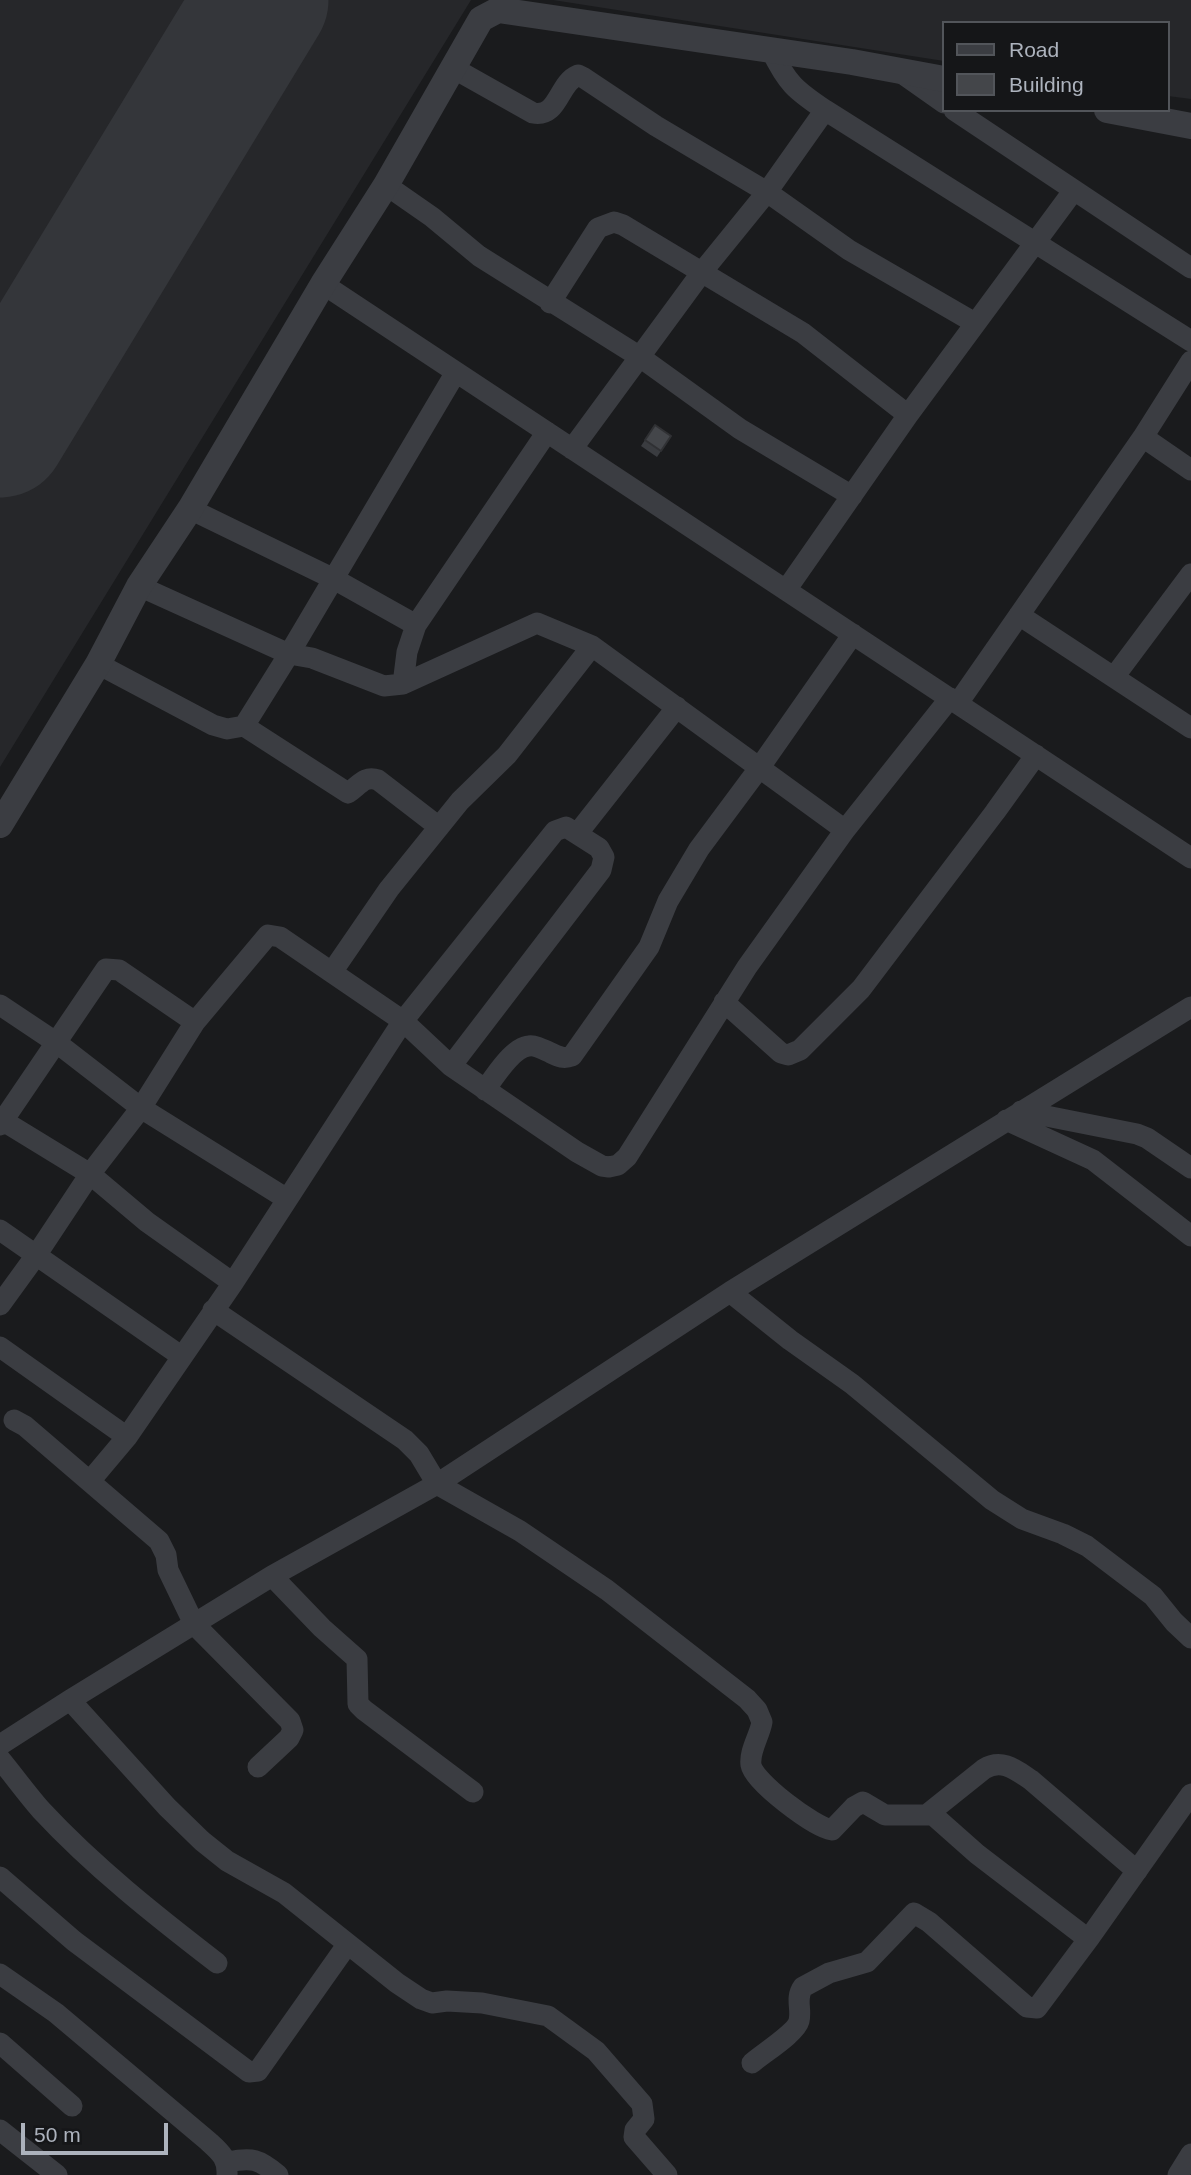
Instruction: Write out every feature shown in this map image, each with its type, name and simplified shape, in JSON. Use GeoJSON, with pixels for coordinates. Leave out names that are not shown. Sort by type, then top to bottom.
{"type":"FeatureCollection","features":[{"type":"Feature","properties":{"kind":"street"},"geometry":{"type":"LineString","coordinates":[[0,825],[97,664],[139,586],[190,509],[323,284],[386,185],[481,19],[498,10],[771,50],[942,79]]}},
{"type":"Feature","properties":{"kind":"street"},"geometry":{"type":"LineString","coordinates":[[771,50],[786,80],[800,93],[1191,341]]}},
{"type":"Feature","properties":{"kind":"street"},"geometry":{"type":"LineString","coordinates":[[453,68],[533,113],[541,114],[550,110],[569,80],[578,75],[656,127],[767,192],[849,250],[975,323]]}},
{"type":"Feature","properties":{"kind":"street"},"geometry":{"type":"LineString","coordinates":[[897,71],[942,102]]}},
{"type":"Feature","properties":{"kind":"street"},"geometry":{"type":"LineString","coordinates":[[572,449],[702,272],[767,192],[825,110]]}},
{"type":"Feature","properties":{"kind":"street"},"geometry":{"type":"LineString","coordinates":[[957,112],[1191,268]]}},
{"type":"Feature","properties":{"kind":"street"},"geometry":{"type":"LineString","coordinates":[[1117,112],[1178,124],[1191,141]]}},
{"type":"Feature","properties":{"kind":"street"},"geometry":{"type":"LineString","coordinates":[[386,185],[432,217],[479,256],[640,358],[740,429],[852,496]]}},
{"type":"Feature","properties":{"kind":"street"},"geometry":{"type":"LineString","coordinates":[[786,590],[908,415],[1074,190]]}},
{"type":"Feature","properties":{"kind":"street"},"geometry":{"type":"LineString","coordinates":[[550,303],[598,228],[614,222],[803,333],[908,415]]}},
{"type":"Feature","properties":{"kind":"street"},"geometry":{"type":"LineString","coordinates":[[323,284],[1191,858]]}},
{"type":"Feature","properties":{"kind":"street"},"geometry":{"type":"LineString","coordinates":[[0,1305],[90,1174],[141,1108],[195,1022],[268,935],[280,937],[403,1021],[451,1066],[577,1152],[603,1166],[618,1165],[627,1157],[747,967],[845,830],[954,701],[1019,615],[1143,437],[1191,361]]}},
{"type":"Feature","properties":{"kind":"street"},"geometry":{"type":"LineString","coordinates":[[244,726],[456,372]]}},
{"type":"Feature","properties":{"kind":"street"},"geometry":{"type":"LineString","coordinates":[[403,684],[407,652],[416,625],[547,432]]}},
{"type":"Feature","properties":{"kind":"street"},"geometry":{"type":"LineString","coordinates":[[1143,437],[1191,470]]}},
{"type":"Feature","properties":{"kind":"street"},"geometry":{"type":"LineString","coordinates":[[190,509],[334,579],[416,625]]}},
{"type":"Feature","properties":{"kind":"street"},"geometry":{"type":"LineString","coordinates":[[1114,677],[1191,574]]}},
{"type":"Feature","properties":{"kind":"street"},"geometry":{"type":"LineString","coordinates":[[139,586],[289,654],[312,658],[384,686],[403,684],[537,623],[592,646],[845,830]]}},
{"type":"Feature","properties":{"kind":"street"},"geometry":{"type":"LineString","coordinates":[[1019,615],[1191,728]]}},
{"type":"Feature","properties":{"kind":"street"},"geometry":{"type":"LineString","coordinates":[[485,1090],[506,1061],[528,1045],[561,1058],[572,1056],[649,947],[668,901],[699,849],[853,634]]}},
{"type":"Feature","properties":{"kind":"street"},"geometry":{"type":"LineString","coordinates":[[332,972],[389,890],[439,827],[460,801],[507,755],[592,646]]}},
{"type":"Feature","properties":{"kind":"street"},"geometry":{"type":"LineString","coordinates":[[97,664],[213,724],[228,729],[244,726],[348,793],[363,780],[371,777],[378,780],[439,827]]}},
{"type":"Feature","properties":{"kind":"street"},"geometry":{"type":"LineString","coordinates":[[577,834],[677,707]]}},
{"type":"Feature","properties":{"kind":"street"},"geometry":{"type":"LineString","coordinates":[[724,1002],[781,1053],[794,1054],[800,1050],[862,989],[1036,755]]}},
{"type":"Feature","properties":{"kind":"street"},"geometry":{"type":"LineString","coordinates":[[90,1481],[127,1437],[233,1283],[403,1021],[555,831],[566,827],[602,852],[604,856],[601,870],[451,1066]]}},
{"type":"Feature","properties":{"kind":"street"},"geometry":{"type":"LineString","coordinates":[[195,1022],[119,970],[111,968],[103,972],[57,1044],[1,1121],[90,1174],[147,1222],[233,1283]]}},
{"type":"Feature","properties":{"kind":"street"},"geometry":{"type":"LineString","coordinates":[[0,1005],[57,1044],[141,1108],[287,1199]]}},
{"type":"Feature","properties":{"kind":"street"},"geometry":{"type":"LineString","coordinates":[[0,1745],[272,1576],[437,1484],[730,1292],[1191,1007]]}},
{"type":"Feature","properties":{"kind":"street"},"geometry":{"type":"LineString","coordinates":[[1014,1116],[1137,1134],[1191,1168]]}},
{"type":"Feature","properties":{"kind":"street"},"geometry":{"type":"LineString","coordinates":[[1014,1116],[1093,1160],[1191,1236]]}},
{"type":"Feature","properties":{"kind":"street"},"geometry":{"type":"LineString","coordinates":[[0,1230],[181,1356]]}},
{"type":"Feature","properties":{"kind":"street"},"geometry":{"type":"LineString","coordinates":[[730,1292],[790,1340],[852,1384],[992,1500],[1022,1519],[1063,1534],[1098,1555],[1153,1596],[1191,1638]]}},
{"type":"Feature","properties":{"kind":"street"},"geometry":{"type":"LineString","coordinates":[[213,1310],[405,1440],[419,1454],[437,1484],[520,1531],[607,1591],[747,1699],[757,1710],[762,1722],[751,1757],[751,1767],[756,1775],[794,1808],[814,1821],[832,1830],[854,1807],[863,1802],[888,1815],[929,1813],[992,1764],[1002,1764],[1031,1780],[1136,1871]]}},
{"type":"Feature","properties":{"kind":"street"},"geometry":{"type":"LineString","coordinates":[[0,1347],[127,1437]]}},
{"type":"Feature","properties":{"kind":"street"},"geometry":{"type":"LineString","coordinates":[[14,1420],[25,1426],[159,1541],[166,1555],[167,1570],[194,1624],[275,1704],[293,1726],[289,1738],[258,1768]]}},
{"type":"Feature","properties":{"kind":"street"},"geometry":{"type":"LineString","coordinates":[[272,1576],[322,1628],[358,1659],[358,1704],[473,1792]]}},
{"type":"Feature","properties":{"kind":"street"},"geometry":{"type":"LineString","coordinates":[[70,1700],[167,1807],[202,1841],[228,1861],[284,1893],[421,1999],[432,2003],[482,2003],[548,2016],[596,2051],[642,2104],[645,2119],[635,2130],[634,2137],[667,2175]]}},
{"type":"Feature","properties":{"kind":"street"},"geometry":{"type":"LineString","coordinates":[[0,1759],[41,1810],[95,1862],[157,1917],[217,1963]]}},
{"type":"Feature","properties":{"kind":"street"},"geometry":{"type":"LineString","coordinates":[[752,2063],[793,2030],[799,2021],[798,2000],[803,1987],[829,1973],[867,1962],[911,1914],[918,1914],[929,1922],[1027,2007],[1033,2009],[1040,2006],[1191,1794]]}},
{"type":"Feature","properties":{"kind":"street"},"geometry":{"type":"LineString","coordinates":[[929,1813],[977,1854],[1088,1939]]}},
{"type":"Feature","properties":{"kind":"street"},"geometry":{"type":"LineString","coordinates":[[0,1877],[74,1941],[249,2072],[258,2071],[348,1945]]}},
{"type":"Feature","properties":{"kind":"street"},"geometry":{"type":"LineString","coordinates":[[0,1974],[56,2013],[208,2141],[224,2156],[227,2169],[252,2159],[265,2163],[278,2175]]}},
{"type":"Feature","properties":{"kind":"street"},"geometry":{"type":"LineString","coordinates":[[0,2042],[72,2106]]}},
{"type":"Feature","properties":{"kind":"street"},"geometry":{"type":"LineString","coordinates":[[0,2130],[57,2175]]}},
{"type":"Feature","properties":{"kind":"street"},"geometry":{"type":"LineString","coordinates":[[1178,2175],[1191,2154]]}},
{"type":"Feature","properties":{"kind":"shaded area"},"geometry":{"type":"Polygon","coordinates":[[[0,0],[471,0],[0,767],[0,0]]]}},
{"type":"Feature","properties":{"kind":"shaded area"},"geometry":{"type":"Polygon","coordinates":[[[553,0],[1191,0],[1191,99],[1170,96],[1170,21],[942,21],[942,61],[553,0]]]}},
{"type":"Feature","properties":{"kind":"building"},"geometry":{"type":"Polygon","coordinates":[[[655,425],[671,436],[661,451],[645,440],[655,425]]]}},
{"type":"Feature","properties":{"kind":"runway"},"geometry":{"type":"LineString","coordinates":[[0,431],[262,0]]}}]}
